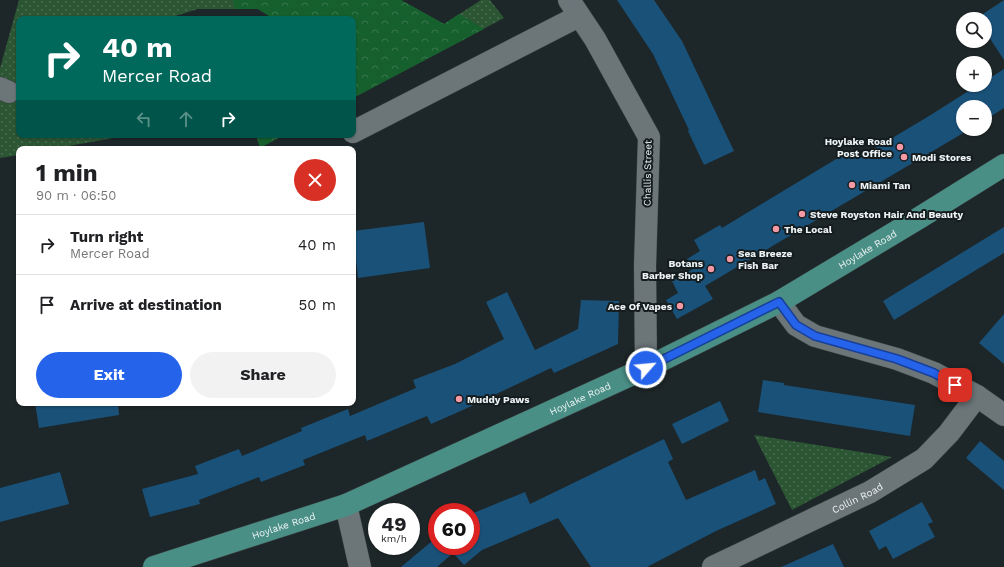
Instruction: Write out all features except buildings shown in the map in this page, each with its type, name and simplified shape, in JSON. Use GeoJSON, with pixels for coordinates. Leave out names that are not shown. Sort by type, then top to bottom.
{"type":"FeatureCollection","features":[{"type":"Feature","properties":{"kind":"main road","name":"Hoylake Road"},"geometry":{"type":"LineString","coordinates":[[154,567],[176,563],[346,505],[646,368],[779,302],[1004,166]]}},
{"type":"Feature","properties":{"kind":"street"},"geometry":{"type":"LineString","coordinates":[[356,130],[574,8]]}},
{"type":"Feature","properties":{"kind":"street","name":"Challis Street"},"geometry":{"type":"LineString","coordinates":[[574,8],[595,39],[649,137],[645,266],[646,368]]}},
{"type":"Feature","properties":{"kind":"street"},"geometry":{"type":"LineString","coordinates":[[779,302],[796,325],[815,336],[897,359],[934,373],[977,396],[1004,415]]}},
{"type":"Feature","properties":{"kind":"street","name":"Collin Road"},"geometry":{"type":"LineString","coordinates":[[713,567],[870,492],[924,459],[949,433],[977,396]]}},
{"type":"Feature","properties":{"kind":"street"},"geometry":{"type":"LineString","coordinates":[[346,505],[360,567]]}},
{"type":"Feature","properties":{"kind":"green space"},"geometry":{"type":"Polygon","coordinates":[[[19,0],[401,0],[444,24],[481,0],[490,0],[504,18],[356,96],[356,16],[269,16],[258,9],[198,9],[175,16],[16,16],[16,138],[113,138],[69,146],[16,146],[16,155],[0,158],[0,68],[19,0]]]}},
{"type":"Feature","properties":{"kind":"green space"},"geometry":{"type":"Polygon","coordinates":[[[233,0],[401,0],[444,24],[459,14],[484,29],[356,96],[356,16],[269,16],[258,9],[235,9],[233,0]]]}},
{"type":"Feature","properties":{"kind":"green space"},"geometry":{"type":"Polygon","coordinates":[[[257,138],[278,138],[264,146],[259,146],[257,138]]]}},
{"type":"Feature","properties":{"kind":"green space"},"geometry":{"type":"Polygon","coordinates":[[[754,435],[892,457],[792,510],[754,435]]]}},
{"type":"Feature","properties":{"kind":"place","name":"Hoylake Road Post Office"},"geometry":{"type":"Point","coordinates":[900,147]}},
{"type":"Feature","properties":{"kind":"place","name":"Modi Stores"},"geometry":{"type":"Point","coordinates":[904,157]}},
{"type":"Feature","properties":{"kind":"place","name":"Miami Tan"},"geometry":{"type":"Point","coordinates":[852,185]}},
{"type":"Feature","properties":{"kind":"place","name":"Steve Royston Hair And Beauty"},"geometry":{"type":"Point","coordinates":[802,214]}},
{"type":"Feature","properties":{"kind":"place","name":"The Local"},"geometry":{"type":"Point","coordinates":[776,229]}},
{"type":"Feature","properties":{"kind":"place","name":"Sea Breeze Fish Bar"},"geometry":{"type":"Point","coordinates":[730,259]}},
{"type":"Feature","properties":{"kind":"place","name":"Botans Barber Shop"},"geometry":{"type":"Point","coordinates":[711,269]}},
{"type":"Feature","properties":{"kind":"place","name":"Ace Of Vapes"},"geometry":{"type":"Point","coordinates":[680,306]}},
{"type":"Feature","properties":{"kind":"place","name":"Muddy Paws"},"geometry":{"type":"Point","coordinates":[459,399]}},
{"type":"Feature","properties":{"kind":"route"},"geometry":{"type":"LineString","coordinates":[[646,368],[779,302],[796,325],[815,336],[897,359],[934,373],[955,385]]}}]}
